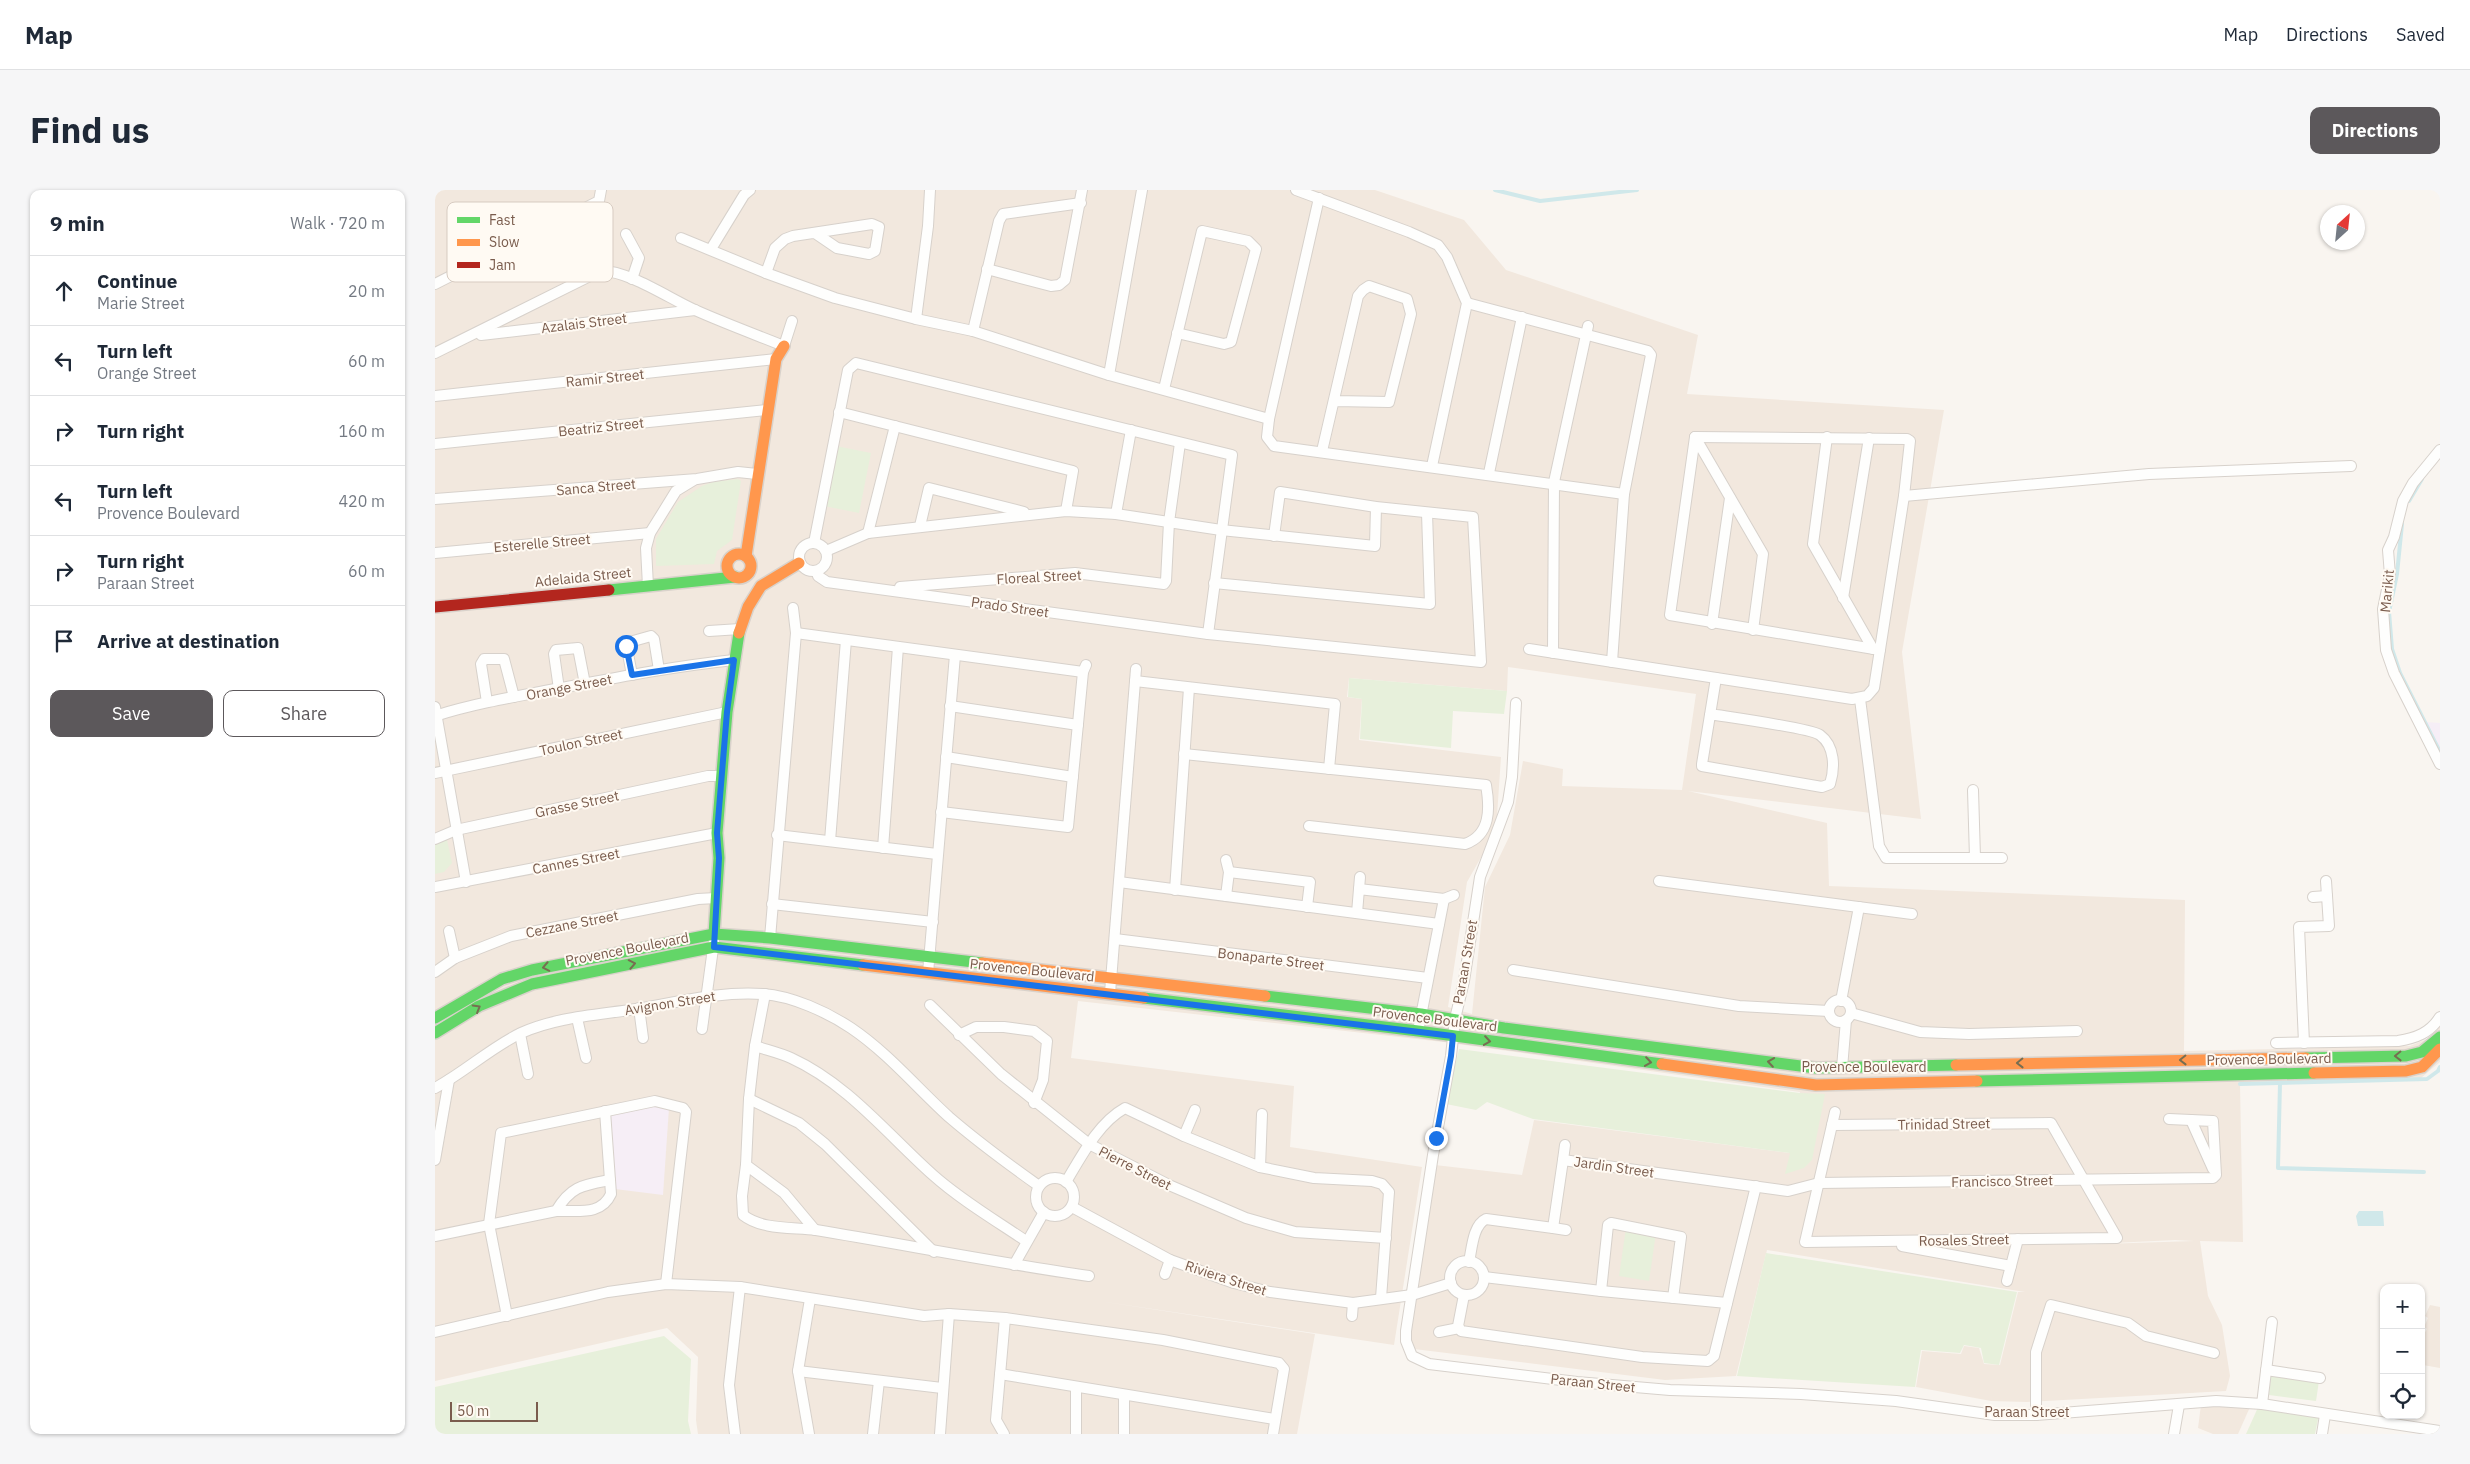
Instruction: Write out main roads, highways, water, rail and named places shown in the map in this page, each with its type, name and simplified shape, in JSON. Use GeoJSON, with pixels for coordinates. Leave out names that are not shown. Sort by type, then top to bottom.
{"type":"FeatureCollection","features":[{"type":"Feature","properties":{"kind":"water"},"geometry":{"type":"Polygon","coordinates":[[[2359,1211],[2383,1211],[2384,1226],[2358,1226],[2356,1216],[2359,1211]]]}},
{"type":"Feature","properties":{"kind":"waterway"},"geometry":{"type":"LineString","coordinates":[[1495,190],[1540,201],[1637,190]]}},
{"type":"Feature","properties":{"kind":"waterway"},"geometry":{"type":"LineString","coordinates":[[2409,501],[2422,479]]}},
{"type":"Feature","properties":{"kind":"waterway"},"geometry":{"type":"LineString","coordinates":[[2402,524],[2397,574],[2389,612],[2392,649],[2400,673],[2440,752]]}},
{"type":"Feature","properties":{"kind":"waterway"},"geometry":{"type":"LineString","coordinates":[[2240,1084],[2427,1079],[2438,1071],[2440,1067]]}},
{"type":"Feature","properties":{"kind":"waterway"},"geometry":{"type":"LineString","coordinates":[[2280,1083],[2278,1168],[2424,1172]]}}]}
